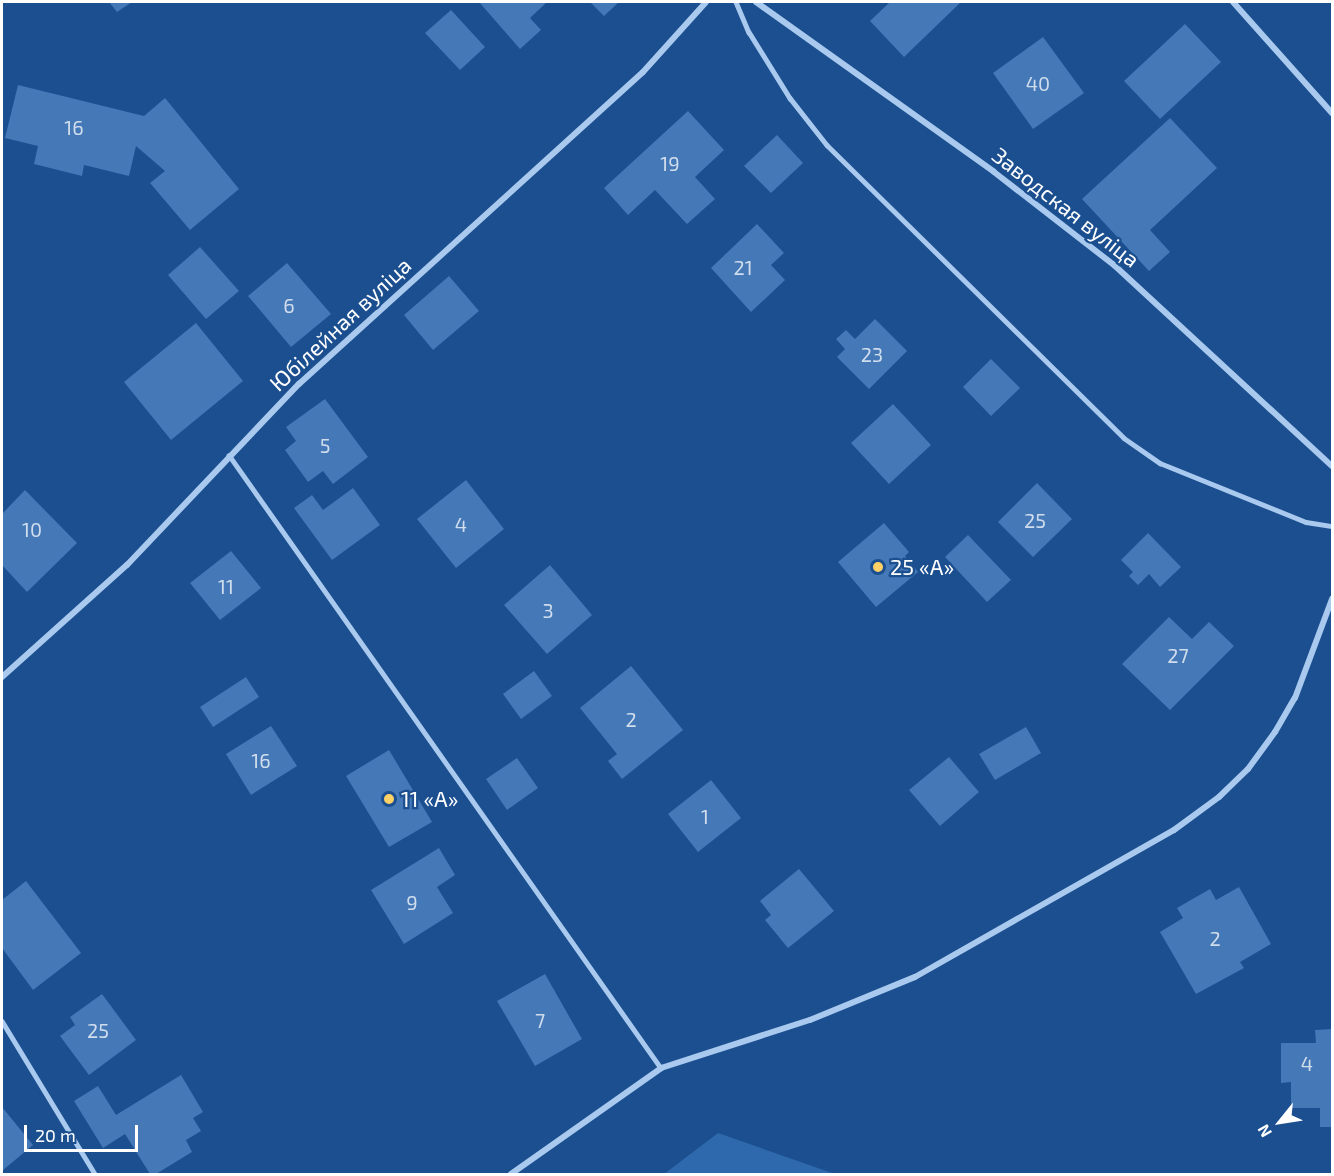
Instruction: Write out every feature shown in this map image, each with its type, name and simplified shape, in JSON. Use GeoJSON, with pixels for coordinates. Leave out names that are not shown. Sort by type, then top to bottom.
{"type":"FeatureCollection","features":[{"type":"Feature","properties":{"kind":"street","name":"Юбілейная вуліца"},"geometry":{"type":"LineString","coordinates":[[2,677],[127,565],[229,455],[299,384],[643,72],[706,2]]}},
{"type":"Feature","properties":{"kind":"street","name":"Заводская вуліца"},"geometry":{"type":"LineString","coordinates":[[756,2],[994,172],[1114,265],[1332,465]]}},
{"type":"Feature","properties":{"kind":"street"},"geometry":{"type":"LineString","coordinates":[[1233,2],[1332,113]]}},
{"type":"Feature","properties":{"kind":"street"},"geometry":{"type":"LineString","coordinates":[[511,1174],[661,1068],[810,1020],[915,977],[1174,830],[1226,790],[1248,769],[1275,732],[1295,698],[1332,599]]}},
{"type":"Feature","properties":{"kind":"lane"},"geometry":{"type":"LineString","coordinates":[[736,2],[749,32],[790,98],[827,145],[1124,438],[1160,463],[1306,522],[1332,526]]}},
{"type":"Feature","properties":{"kind":"lane"},"geometry":{"type":"LineString","coordinates":[[229,455],[661,1068]]}},
{"type":"Feature","properties":{"kind":"lane"},"geometry":{"type":"LineString","coordinates":[[2,1021],[95,1174]]}},
{"type":"Feature","properties":{"kind":"shaded area"},"geometry":{"type":"Polygon","coordinates":[[[718,1133],[835,1174],[664,1174],[718,1133]]]}},
{"type":"Feature","properties":{"kind":"building"},"geometry":{"type":"Polygon","coordinates":[[[109,2],[132,2],[117,12],[109,2]]]}},
{"type":"Feature","properties":{"kind":"building"},"geometry":{"type":"Polygon","coordinates":[[[479,2],[547,2],[530,18],[541,30],[520,49],[479,2]]]}},
{"type":"Feature","properties":{"kind":"building"},"geometry":{"type":"Polygon","coordinates":[[[590,2],[619,2],[604,16],[590,2]]]}},
{"type":"Feature","properties":{"kind":"building"},"geometry":{"type":"Polygon","coordinates":[[[890,2],[961,2],[904,57],[870,21],[890,2]]]}},
{"type":"Feature","properties":{"kind":"building"},"geometry":{"type":"Polygon","coordinates":[[[451,10],[485,47],[460,70],[425,33],[451,10]]]}},
{"type":"Feature","properties":{"kind":"building"},"geometry":{"type":"Polygon","coordinates":[[[1185,24],[1221,62],[1160,119],[1124,81],[1185,24]]]}},
{"type":"Feature","properties":{"kind":"building"},"geometry":{"type":"Polygon","coordinates":[[[1043,37],[1084,93],[1033,129],[993,73],[1043,37]]]}},
{"type":"Feature","properties":{"kind":"building"},"geometry":{"type":"Polygon","coordinates":[[[18,85],[144,116],[165,98],[239,189],[190,230],[150,183],[165,171],[136,146],[129,176],[84,165],[82,176],[34,164],[38,146],[5,138],[18,85]]]}},
{"type":"Feature","properties":{"kind":"building"},"geometry":{"type":"Polygon","coordinates":[[[688,111],[724,150],[695,177],[715,199],[687,224],[655,190],[628,215],[604,188],[688,111]]]}},
{"type":"Feature","properties":{"kind":"building"},"geometry":{"type":"Polygon","coordinates":[[[1170,118],[1217,168],[1150,230],[1170,252],[1149,271],[1082,199],[1170,118]]]}},
{"type":"Feature","properties":{"kind":"building"},"geometry":{"type":"Polygon","coordinates":[[[777,135],[803,163],[771,193],[744,166],[777,135]]]}},
{"type":"Feature","properties":{"kind":"building"},"geometry":{"type":"Polygon","coordinates":[[[757,224],[784,253],[771,265],[785,280],[751,312],[711,268],[757,224]]]}},
{"type":"Feature","properties":{"kind":"building"},"geometry":{"type":"Polygon","coordinates":[[[200,247],[239,291],[206,319],[168,275],[200,247]]]}},
{"type":"Feature","properties":{"kind":"building"},"geometry":{"type":"Polygon","coordinates":[[[287,263],[331,314],[291,347],[248,296],[287,263]]]}},
{"type":"Feature","properties":{"kind":"building"},"geometry":{"type":"Polygon","coordinates":[[[449,276],[479,311],[433,350],[404,315],[449,276]]]}},
{"type":"Feature","properties":{"kind":"building"},"geometry":{"type":"Polygon","coordinates":[[[875,319],[907,351],[869,389],[837,357],[845,349],[836,339],[846,330],[855,339],[875,319]]]}},
{"type":"Feature","properties":{"kind":"building"},"geometry":{"type":"Polygon","coordinates":[[[196,323],[243,381],[171,440],[124,382],[196,323]]]}},
{"type":"Feature","properties":{"kind":"building"},"geometry":{"type":"Polygon","coordinates":[[[991,359],[1020,388],[991,416],[963,387],[991,359]]]}},
{"type":"Feature","properties":{"kind":"building"},"geometry":{"type":"Polygon","coordinates":[[[325,399],[368,457],[333,484],[323,471],[308,482],[285,450],[296,441],[286,427],[325,399]]]}},
{"type":"Feature","properties":{"kind":"building"},"geometry":{"type":"Polygon","coordinates":[[[893,404],[931,445],[889,484],[851,443],[893,404]]]}},
{"type":"Feature","properties":{"kind":"building"},"geometry":{"type":"Polygon","coordinates":[[[466,480],[504,529],[456,568],[417,519],[466,480]]]}},
{"type":"Feature","properties":{"kind":"building"},"geometry":{"type":"Polygon","coordinates":[[[1037,483],[1072,519],[1033,557],[998,522],[1037,483]]]}},
{"type":"Feature","properties":{"kind":"building"},"geometry":{"type":"Polygon","coordinates":[[[353,488],[380,525],[332,560],[294,508],[312,495],[323,510],[353,488]]]}},
{"type":"Feature","properties":{"kind":"building"},"geometry":{"type":"Polygon","coordinates":[[[25,490],[77,543],[27,592],[2,565],[2,514],[25,490]]]}},
{"type":"Feature","properties":{"kind":"building","name":"25 «А»"},"geometry":{"type":"Polygon","coordinates":[[[884,523],[909,552],[905,556],[918,572],[876,607],[838,562],[884,523]]]}},
{"type":"Feature","properties":{"kind":"building"},"geometry":{"type":"Polygon","coordinates":[[[1148,533],[1181,567],[1160,587],[1149,574],[1138,585],[1129,576],[1133,572],[1121,560],[1148,533]]]}},
{"type":"Feature","properties":{"kind":"building"},"geometry":{"type":"Polygon","coordinates":[[[968,535],[1011,580],[987,602],[945,557],[968,535]]]}},
{"type":"Feature","properties":{"kind":"building"},"geometry":{"type":"Polygon","coordinates":[[[231,551],[261,588],[220,620],[190,583],[231,551]]]}},
{"type":"Feature","properties":{"kind":"building"},"geometry":{"type":"Polygon","coordinates":[[[550,565],[592,615],[547,654],[504,605],[550,565]]]}},
{"type":"Feature","properties":{"kind":"building"},"geometry":{"type":"Polygon","coordinates":[[[1169,617],[1192,639],[1209,622],[1234,646],[1170,710],[1122,664],[1169,617]]]}},
{"type":"Feature","properties":{"kind":"building"},"geometry":{"type":"Polygon","coordinates":[[[631,666],[683,730],[622,779],[608,761],[617,754],[580,708],[631,666]]]}},
{"type":"Feature","properties":{"kind":"building"},"geometry":{"type":"Polygon","coordinates":[[[534,671],[552,696],[521,719],[503,694],[534,671]]]}},
{"type":"Feature","properties":{"kind":"building"},"geometry":{"type":"Polygon","coordinates":[[[246,677],[259,697],[213,727],[200,707],[246,677]]]}},
{"type":"Feature","properties":{"kind":"building"},"geometry":{"type":"Polygon","coordinates":[[[271,726],[297,766],[251,795],[226,754],[271,726]]]}},
{"type":"Feature","properties":{"kind":"building"},"geometry":{"type":"Polygon","coordinates":[[[1026,727],[1041,753],[995,780],[979,754],[1026,727]]]}},
{"type":"Feature","properties":{"kind":"building","name":"11 «А»"},"geometry":{"type":"Polygon","coordinates":[[[389,750],[432,822],[389,847],[346,776],[389,750]]]}},
{"type":"Feature","properties":{"kind":"building"},"geometry":{"type":"Polygon","coordinates":[[[949,757],[979,792],[940,826],[909,790],[949,757]]]}},
{"type":"Feature","properties":{"kind":"building"},"geometry":{"type":"Polygon","coordinates":[[[517,758],[538,788],[507,810],[486,779],[517,758]]]}},
{"type":"Feature","properties":{"kind":"building"},"geometry":{"type":"Polygon","coordinates":[[[711,780],[741,818],[698,852],[668,814],[711,780]]]}},
{"type":"Feature","properties":{"kind":"building"},"geometry":{"type":"Polygon","coordinates":[[[439,848],[455,875],[437,887],[453,913],[404,944],[371,890],[439,848]]]}},
{"type":"Feature","properties":{"kind":"building"},"geometry":{"type":"Polygon","coordinates":[[[799,869],[834,911],[788,948],[765,920],[771,915],[760,901],[799,869]]]}},
{"type":"Feature","properties":{"kind":"building"},"geometry":{"type":"Polygon","coordinates":[[[26,881],[81,953],[33,990],[2,948],[2,900],[26,881]]]}},
{"type":"Feature","properties":{"kind":"building"},"geometry":{"type":"Polygon","coordinates":[[[1239,887],[1271,944],[1240,962],[1244,968],[1196,994],[1160,932],[1183,918],[1177,908],[1210,889],[1216,900],[1239,887]]]}},
{"type":"Feature","properties":{"kind":"building"},"geometry":{"type":"Polygon","coordinates":[[[545,974],[582,1039],[535,1066],[497,1001],[545,974]]]}},
{"type":"Feature","properties":{"kind":"building"},"geometry":{"type":"Polygon","coordinates":[[[102,994],[136,1040],[89,1075],[60,1036],[75,1025],[70,1017],[102,994]]]}},
{"type":"Feature","properties":{"kind":"building"},"geometry":{"type":"Polygon","coordinates":[[[1332,1029],[1332,1127],[1320,1127],[1320,1108],[1291,1108],[1291,1082],[1281,1083],[1281,1043],[1316,1043],[1315,1030],[1332,1029]]]}},
{"type":"Feature","properties":{"kind":"building"},"geometry":{"type":"Polygon","coordinates":[[[181,1075],[203,1112],[193,1118],[201,1131],[186,1140],[192,1152],[156,1174],[150,1174],[125,1134],[103,1148],[74,1101],[98,1086],[116,1115],[181,1075]]]}},
{"type":"Feature","properties":{"kind":"building"},"geometry":{"type":"Polygon","coordinates":[[[2,1107],[33,1145],[2,1171],[2,1107]]]}},
{"type":"Feature","properties":{"kind":"place","name":"25 «А»"},"geometry":{"type":"Point","coordinates":[878,567]}},
{"type":"Feature","properties":{"kind":"place","name":"11 «А»"},"geometry":{"type":"Point","coordinates":[389,799]}}]}
